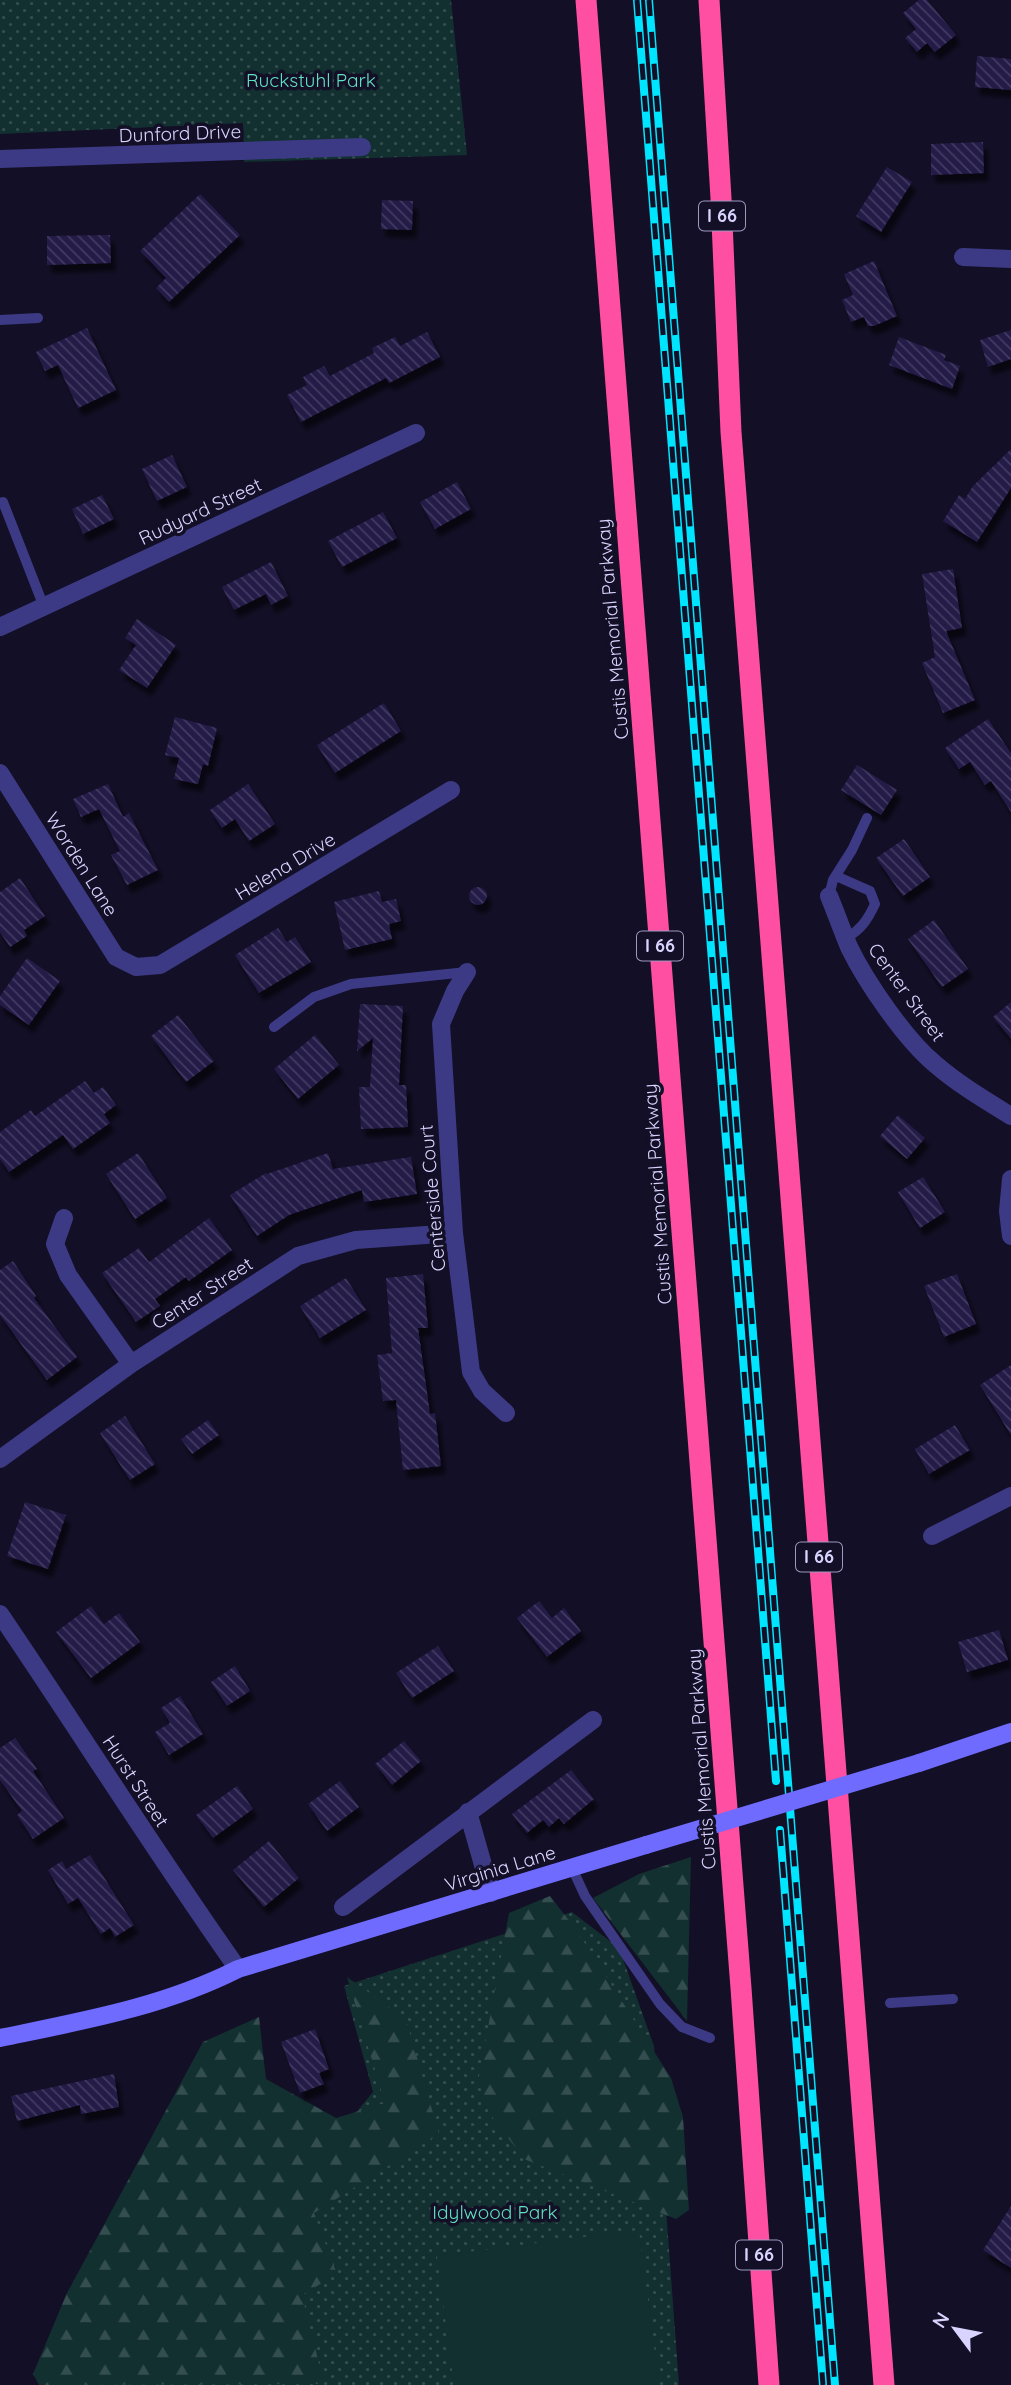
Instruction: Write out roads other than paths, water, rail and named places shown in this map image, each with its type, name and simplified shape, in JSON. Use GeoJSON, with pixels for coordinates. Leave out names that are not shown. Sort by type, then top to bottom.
{"type":"FeatureCollection","features":[{"type":"Feature","properties":{"kind":"highway","name":"Custis Memorial Parkway"},"geometry":{"type":"LineString","coordinates":[[586,0],[731,1850],[769,2385]]}},
{"type":"Feature","properties":{"kind":"highway","name":"I 66"},"geometry":{"type":"LineString","coordinates":[[709,0],[731,432],[884,2385]]}},
{"type":"Feature","properties":{"kind":"highway"},"geometry":{"type":"LineString","coordinates":[[750,2125],[755,2385]]}},
{"type":"Feature","properties":{"kind":"highway"},"geometry":{"type":"LineString","coordinates":[[750,2125],[781,2385]]}},
{"type":"Feature","properties":{"kind":"street","name":"Dunford Drive"},"geometry":{"type":"LineString","coordinates":[[0,159],[362,147]]}},
{"type":"Feature","properties":{"kind":"street"},"geometry":{"type":"LineString","coordinates":[[963,257],[1011,258]]}},
{"type":"Feature","properties":{"kind":"street","name":"Rudyard Street"},"geometry":{"type":"LineString","coordinates":[[0,627],[416,433]]}},
{"type":"Feature","properties":{"kind":"street","name":"Worden Lane"},"geometry":{"type":"LineString","coordinates":[[0,773],[116,957],[136,967]]}},
{"type":"Feature","properties":{"kind":"street","name":"Helena Drive"},"geometry":{"type":"LineString","coordinates":[[136,967],[160,965],[452,790]]}},
{"type":"Feature","properties":{"kind":"street","name":"Center Street"},"geometry":{"type":"LineString","coordinates":[[829,896],[846,938],[877,992],[910,1038],[932,1062],[958,1083],[1011,1116]]}},
{"type":"Feature","properties":{"kind":"street","name":"Centerside Court"},"geometry":{"type":"LineString","coordinates":[[467,972],[455,991],[441,1024],[454,1233],[471,1372],[482,1391],[506,1413]]}},
{"type":"Feature","properties":{"kind":"street"},"geometry":{"type":"LineString","coordinates":[[1011,1179],[1008,1211],[1011,1236]]}},
{"type":"Feature","properties":{"kind":"street"},"geometry":{"type":"LineString","coordinates":[[64,1219],[55,1244],[68,1275],[131,1364]]}},
{"type":"Feature","properties":{"kind":"street","name":"Center Street"},"geometry":{"type":"LineString","coordinates":[[0,1459],[131,1364],[298,1256],[356,1240],[454,1233]]}},
{"type":"Feature","properties":{"kind":"street"},"geometry":{"type":"LineString","coordinates":[[932,1536],[1011,1496]]}},
{"type":"Feature","properties":{"kind":"street","name":"Hurst Street"},"geometry":{"type":"LineString","coordinates":[[0,1614],[238,1969]]}},
{"type":"Feature","properties":{"kind":"street"},"geometry":{"type":"LineString","coordinates":[[343,1907],[593,1720]]}},
{"type":"Feature","properties":{"kind":"street","name":"Virginia Lane"},"geometry":{"type":"LineString","coordinates":[[0,2038],[145,2007],[214,1982],[238,1969],[919,1763],[1011,1732]]}},
{"type":"Feature","properties":{"kind":"street"},"geometry":{"type":"LineString","coordinates":[[468,1812],[491,1893]]}},
{"type":"Feature","properties":{"kind":"lane"},"geometry":{"type":"LineString","coordinates":[[0,320],[38,318]]}},
{"type":"Feature","properties":{"kind":"lane"},"geometry":{"type":"LineString","coordinates":[[0,503],[3,502],[44,607]]}},
{"type":"Feature","properties":{"kind":"lane"},"geometry":{"type":"LineString","coordinates":[[829,896],[836,876],[867,818]]}},
{"type":"Feature","properties":{"kind":"lane"},"geometry":{"type":"LineString","coordinates":[[836,876],[870,891],[875,904],[869,918],[857,932],[846,938]]}},
{"type":"Feature","properties":{"kind":"lane"},"geometry":{"type":"LineString","coordinates":[[274,1027],[314,997],[351,984],[467,972]]}},
{"type":"Feature","properties":{"kind":"lane"},"geometry":{"type":"LineString","coordinates":[[572,1868],[585,1896],[660,2004],[682,2026],[710,2038]]}},
{"type":"Feature","properties":{"kind":"lane"},"geometry":{"type":"LineString","coordinates":[[890,2003],[953,1999]]}},
{"type":"Feature","properties":{"kind":"railway"},"geometry":{"type":"LineString","coordinates":[[637,0],[776,1781]]}},
{"type":"Feature","properties":{"kind":"railway"},"geometry":{"type":"LineString","coordinates":[[649,0],[835,2385]]}},
{"type":"Feature","properties":{"kind":"railway"},"geometry":{"type":"LineString","coordinates":[[780,1830],[823,2385]]}},
{"type":"Feature","properties":{"kind":"park label","name":"Ruckstuhl Park"},"geometry":{"type":"Point","coordinates":[311,80]}},
{"type":"Feature","properties":{"kind":"park label","name":"Idylwood Park"},"geometry":{"type":"Point","coordinates":[495,2212]}}]}
